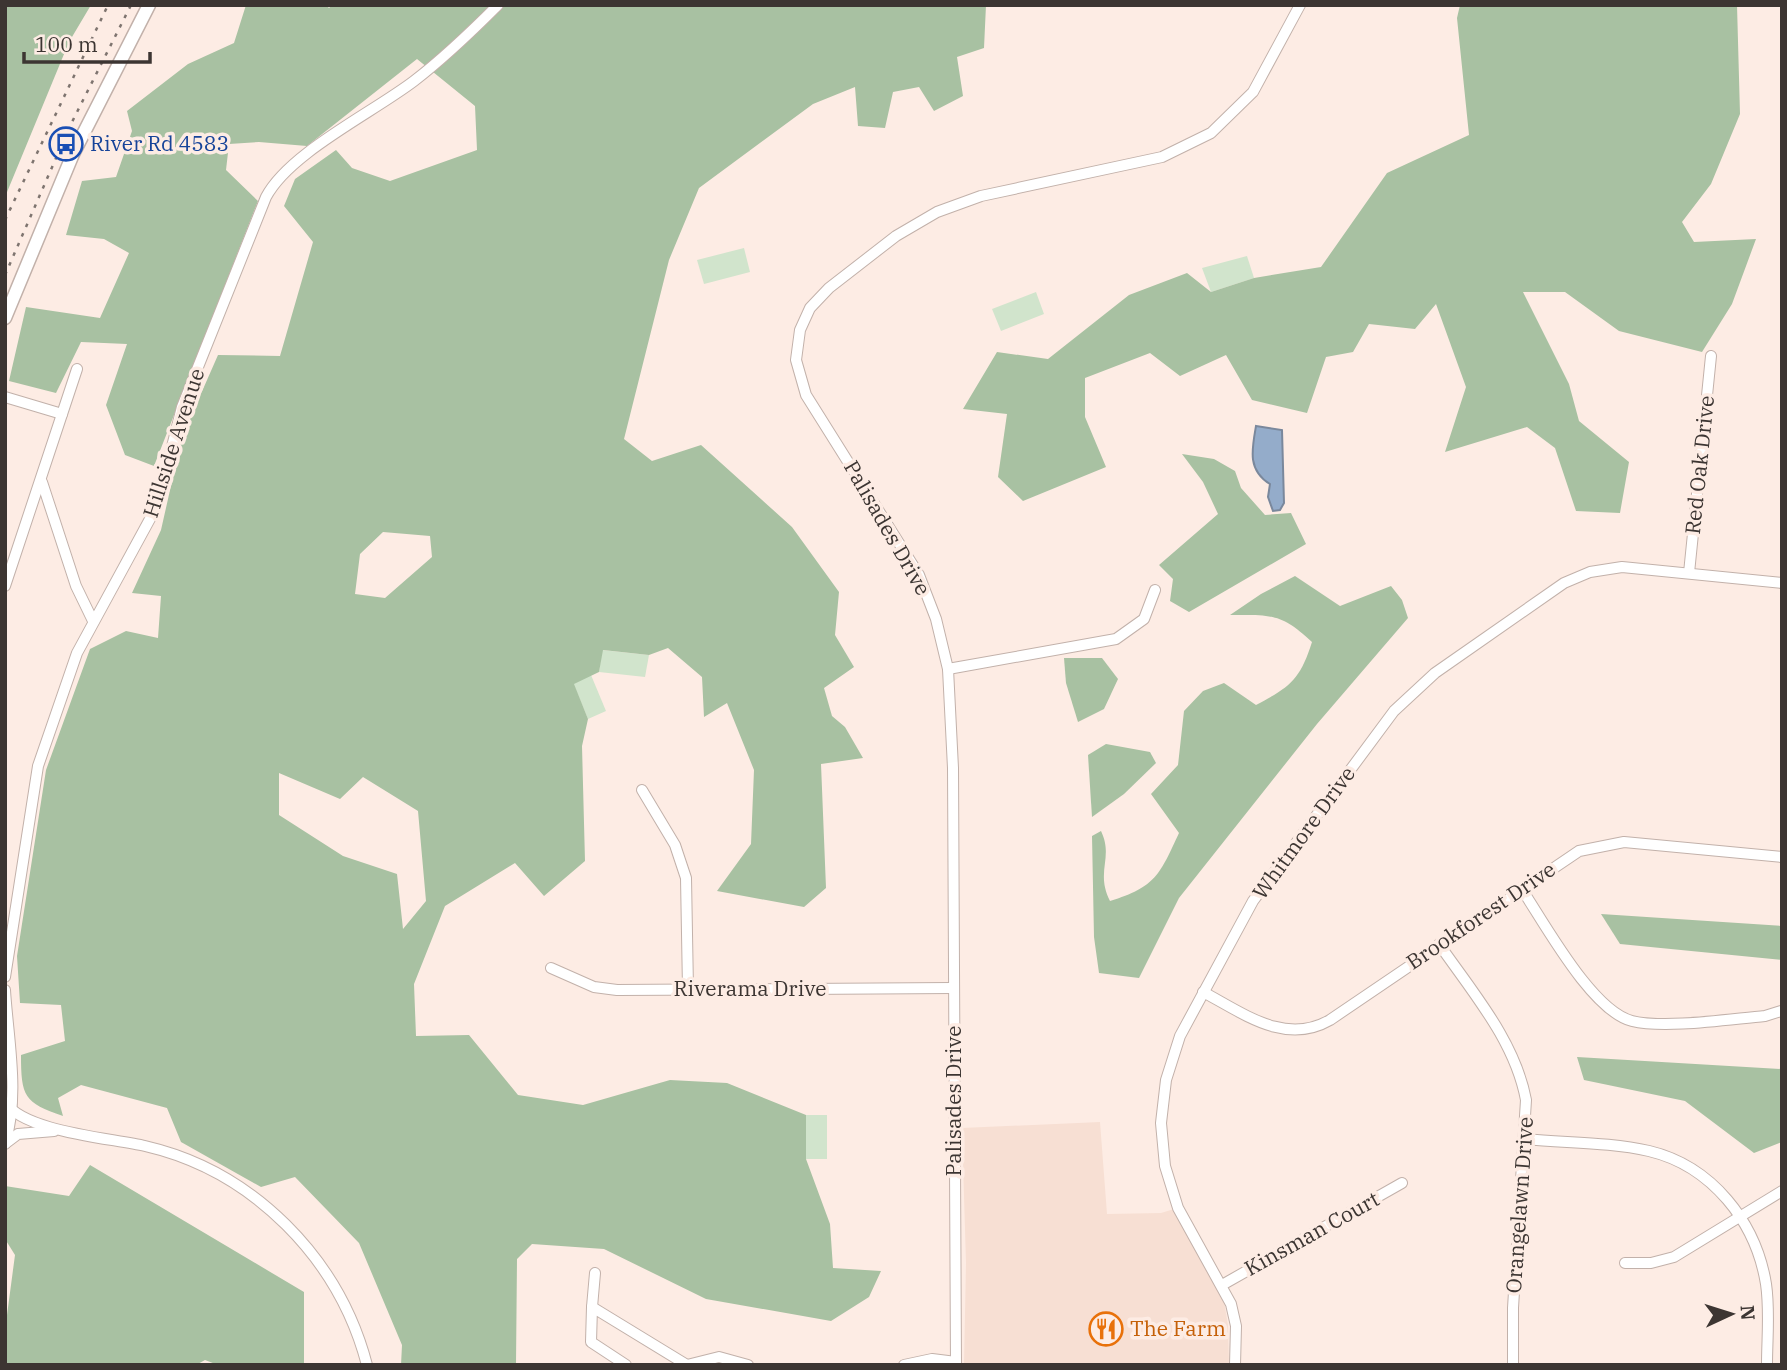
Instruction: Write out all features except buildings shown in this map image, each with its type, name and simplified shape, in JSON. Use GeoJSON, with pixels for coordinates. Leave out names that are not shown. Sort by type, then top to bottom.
{"type":"FeatureCollection","features":[{"type":"Feature","properties":{"kind":"main road"},"geometry":{"type":"LineString","coordinates":[[5,318],[73,154],[149,5]]}},
{"type":"Feature","properties":{"kind":"street","name":"Hillside Avenue"},"geometry":{"type":"LineString","coordinates":[[5,977],[38,766],[77,653],[151,521],[180,415],[272,186],[288,168],[440,60],[498,5]]}},
{"type":"Feature","properties":{"kind":"street","name":"Palisades Drive"},"geometry":{"type":"LineString","coordinates":[[956,1363],[952,722],[948,668],[936,619],[919,575],[800,381],[796,353],[804,319],[829,288],[896,236],[937,212],[981,196],[1162,157],[1212,134],[1253,92],[1300,5]]}},
{"type":"Feature","properties":{"kind":"street","name":"Red Oak Drive"},"geometry":{"type":"LineString","coordinates":[[1689,573],[1711,356]]}},
{"type":"Feature","properties":{"kind":"street"},"geometry":{"type":"LineString","coordinates":[[5,586],[42,482],[77,369]]}},
{"type":"Feature","properties":{"kind":"street"},"geometry":{"type":"LineString","coordinates":[[5,397],[62,414]]}},
{"type":"Feature","properties":{"kind":"street"},"geometry":{"type":"LineString","coordinates":[[42,482],[76,586],[93,621]]}},
{"type":"Feature","properties":{"kind":"street","name":"Whitmore Drive"},"geometry":{"type":"LineString","coordinates":[[1235,1365],[1234,1315],[1222,1285],[1178,1208],[1162,1147],[1166,1080],[1180,1035],[1254,901],[1376,732],[1424,682],[1575,577],[1622,567],[1782,583]]}},
{"type":"Feature","properties":{"kind":"street"},"geometry":{"type":"LineString","coordinates":[[948,668],[1116,639],[1144,619],[1155,590]]}},
{"type":"Feature","properties":{"kind":"street"},"geometry":{"type":"LineString","coordinates":[[642,790],[675,845],[686,878],[688,989]]}},
{"type":"Feature","properties":{"kind":"street","name":"Brookforest Drive"},"geometry":{"type":"LineString","coordinates":[[1203,992],[1267,1026],[1291,1031],[1303,1030],[1329,1020],[1578,851],[1608,843],[1782,857]]}},
{"type":"Feature","properties":{"kind":"street"},"geometry":{"type":"LineString","coordinates":[[1521,888],[1595,997],[1623,1018],[1653,1023],[1765,1016],[1781,1011]]}},
{"type":"Feature","properties":{"kind":"street","name":"Orangelawn Drive"},"geometry":{"type":"LineString","coordinates":[[1439,944],[1508,1046],[1527,1100],[1513,1308],[1513,1365]]}},
{"type":"Feature","properties":{"kind":"street","name":"Riverama Drive"},"geometry":{"type":"LineString","coordinates":[[551,968],[605,989],[953,988]]}},
{"type":"Feature","properties":{"kind":"street"},"geometry":{"type":"LineString","coordinates":[[5,990],[8,1070],[5,1143]]}},
{"type":"Feature","properties":{"kind":"street"},"geometry":{"type":"LineString","coordinates":[[8,1105],[60,1131]]}},
{"type":"Feature","properties":{"kind":"street"},"geometry":{"type":"LineString","coordinates":[[5,1143],[18,1134],[60,1131],[174,1155],[218,1174],[257,1199],[293,1231],[323,1268],[347,1309],[367,1365]]}},
{"type":"Feature","properties":{"kind":"street"},"geometry":{"type":"LineString","coordinates":[[1526,1139],[1630,1148],[1664,1156],[1699,1174],[1726,1198],[1741,1216],[1759,1256],[1766,1287],[1767,1365]]}},
{"type":"Feature","properties":{"kind":"street","name":"Kinsman Court"},"geometry":{"type":"LineString","coordinates":[[1222,1285],[1402,1183]]}},
{"type":"Feature","properties":{"kind":"street"},"geometry":{"type":"LineString","coordinates":[[1625,1263],[1651,1263],[1674,1257],[1782,1191]]}},
{"type":"Feature","properties":{"kind":"street"},"geometry":{"type":"LineString","coordinates":[[595,1273],[591,1342],[626,1365]]}},
{"type":"Feature","properties":{"kind":"street"},"geometry":{"type":"LineString","coordinates":[[592,1307],[687,1365],[719,1357],[748,1365]]}},
{"type":"Feature","properties":{"kind":"street"},"geometry":{"type":"LineString","coordinates":[[904,1365],[932,1359],[956,1363]]}},
{"type":"Feature","properties":{"kind":"shaded area"},"geometry":{"type":"Polygon","coordinates":[[[1100,1122],[1107,1214],[1161,1213],[1174,1209],[1224,1301],[1228,1325],[1229,1365],[964,1365],[966,1263],[962,1128],[1100,1122]]]}},
{"type":"Feature","properties":{"kind":"green space"},"geometry":{"type":"Polygon","coordinates":[[[5,5],[91,5],[69,42],[5,197],[5,5]]]}},
{"type":"Feature","properties":{"kind":"green space"},"geometry":{"type":"Polygon","coordinates":[[[246,5],[326,5],[329,8],[332,5],[986,5],[984,48],[957,57],[963,96],[934,111],[919,87],[893,92],[885,128],[858,126],[855,87],[813,104],[699,188],[669,260],[624,439],[652,461],[701,445],[792,527],[839,592],[835,635],[854,667],[824,688],[832,716],[845,727],[863,758],[821,764],[826,888],[804,907],[717,891],[751,844],[754,770],[727,703],[704,717],[702,677],[668,648],[649,655],[603,650],[599,672],[574,684],[588,719],[582,746],[585,861],[544,896],[515,863],[445,906],[414,984],[416,1036],[469,1035],[518,1095],[583,1105],[670,1080],[727,1083],[806,1115],[806,1159],[830,1224],[833,1268],[881,1271],[869,1297],[831,1321],[706,1299],[604,1249],[532,1244],[517,1259],[516,1365],[401,1365],[402,1345],[359,1243],[295,1177],[261,1187],[181,1142],[167,1108],[81,1085],[58,1098],[63,1116],[40,1107],[27,1096],[22,1080],[21,1055],[65,1041],[61,1005],[20,1003],[17,956],[46,770],[90,649],[126,631],[158,638],[161,596],[132,593],[161,530],[182,437],[218,355],[280,356],[313,242],[284,206],[295,179],[336,150],[352,168],[390,181],[477,150],[475,106],[417,59],[307,146],[259,142],[229,144],[226,170],[258,201],[154,466],[125,455],[106,405],[127,344],[81,342],[56,393],[9,381],[26,307],[100,318],[129,253],[104,239],[66,235],[82,181],[116,177],[132,131],[127,111],[188,64],[234,43],[246,5]],[[383,532],[360,554],[355,594],[385,598],[432,557],[430,536],[383,532]],[[279,773],[279,815],[343,856],[397,874],[403,929],[426,901],[418,811],[363,777],[340,799],[279,773]]]}},
{"type":"Feature","properties":{"kind":"green space"},"geometry":{"type":"Polygon","coordinates":[[[1460,5],[1737,5],[1740,114],[1711,184],[1682,222],[1694,242],[1756,239],[1732,304],[1702,352],[1619,331],[1565,292],[1523,292],[1569,384],[1579,421],[1629,462],[1620,513],[1576,511],[1555,448],[1527,427],[1445,452],[1466,387],[1436,304],[1415,329],[1369,324],[1353,352],[1326,357],[1307,413],[1252,400],[1226,355],[1180,376],[1150,353],[1085,378],[1085,417],[1106,467],[1023,501],[998,477],[1007,414],[963,409],[997,352],[1048,359],[1129,295],[1187,273],[1211,292],[1254,278],[1321,267],[1387,173],[1469,135],[1457,18],[1460,5]]]}},
{"type":"Feature","properties":{"kind":"green space"},"geometry":{"type":"Polygon","coordinates":[[[744,248],[750,272],[704,284],[697,260],[744,248]]]}},
{"type":"Feature","properties":{"kind":"green space"},"geometry":{"type":"Polygon","coordinates":[[[1247,256],[1254,278],[1211,292],[1202,268],[1247,256]]]}},
{"type":"Feature","properties":{"kind":"green space"},"geometry":{"type":"Polygon","coordinates":[[[1036,292],[1044,314],[1001,331],[992,309],[1036,292]]]}},
{"type":"Feature","properties":{"kind":"green space"},"geometry":{"type":"Polygon","coordinates":[[[1182,454],[1214,459],[1235,471],[1241,488],[1265,515],[1291,513],[1306,544],[1189,612],[1170,601],[1173,579],[1159,565],[1218,514],[1203,482],[1182,454]]]}},
{"type":"Feature","properties":{"kind":"green space"},"geometry":{"type":"Polygon","coordinates":[[[1295,576],[1340,606],[1391,586],[1402,600],[1408,618],[1317,724],[1179,898],[1139,978],[1099,973],[1094,937],[1092,836],[1101,831],[1105,841],[1104,881],[1110,901],[1138,890],[1155,877],[1179,833],[1151,794],[1178,765],[1184,711],[1203,691],[1224,683],[1256,705],[1285,687],[1303,665],[1312,642],[1292,626],[1266,616],[1230,615],[1295,576]]]}},
{"type":"Feature","properties":{"kind":"green space"},"geometry":{"type":"Polygon","coordinates":[[[602,650],[649,655],[645,677],[599,672],[602,650]]]}},
{"type":"Feature","properties":{"kind":"green space"},"geometry":{"type":"Polygon","coordinates":[[[1064,658],[1102,658],[1118,679],[1104,709],[1078,722],[1066,683],[1064,658]]]}},
{"type":"Feature","properties":{"kind":"green space"},"geometry":{"type":"Polygon","coordinates":[[[591,675],[606,711],[588,719],[573,683],[591,675]]]}},
{"type":"Feature","properties":{"kind":"green space"},"geometry":{"type":"Polygon","coordinates":[[[1106,744],[1150,752],[1156,763],[1124,794],[1092,817],[1088,755],[1106,744]]]}},
{"type":"Feature","properties":{"kind":"green space"},"geometry":{"type":"Polygon","coordinates":[[[1601,914],[1782,926],[1782,960],[1620,944],[1601,914]]]}},
{"type":"Feature","properties":{"kind":"green space"},"geometry":{"type":"Polygon","coordinates":[[[1577,1057],[1782,1069],[1782,1142],[1754,1153],[1685,1101],[1584,1080],[1577,1057]]]}},
{"type":"Feature","properties":{"kind":"green space"},"geometry":{"type":"Polygon","coordinates":[[[806,1115],[827,1115],[827,1159],[806,1159],[806,1115]]]}},
{"type":"Feature","properties":{"kind":"green space"},"geometry":{"type":"Polygon","coordinates":[[[90,1165],[304,1292],[304,1365],[218,1365],[205,1360],[196,1365],[5,1365],[5,1330],[15,1255],[5,1239],[5,1186],[69,1196],[90,1165]]]}},
{"type":"Feature","properties":{"kind":"water"},"geometry":{"type":"Polygon","coordinates":[[[1256,426],[1282,430],[1284,503],[1280,510],[1273,511],[1268,497],[1270,484],[1254,466],[1256,426]]]}},
{"type":"Feature","properties":{"kind":"railway"},"geometry":{"type":"LineString","coordinates":[[5,220],[108,5]]}},
{"type":"Feature","properties":{"kind":"railway"},"geometry":{"type":"LineString","coordinates":[[5,275],[70,126],[131,5]]}},
{"type":"Feature","properties":{"kind":"place","name":"River Rd 4583"},"geometry":{"type":"Point","coordinates":[66,144]}},
{"type":"Feature","properties":{"kind":"place","name":"The Farm"},"geometry":{"type":"Point","coordinates":[1106,1329]}}]}
